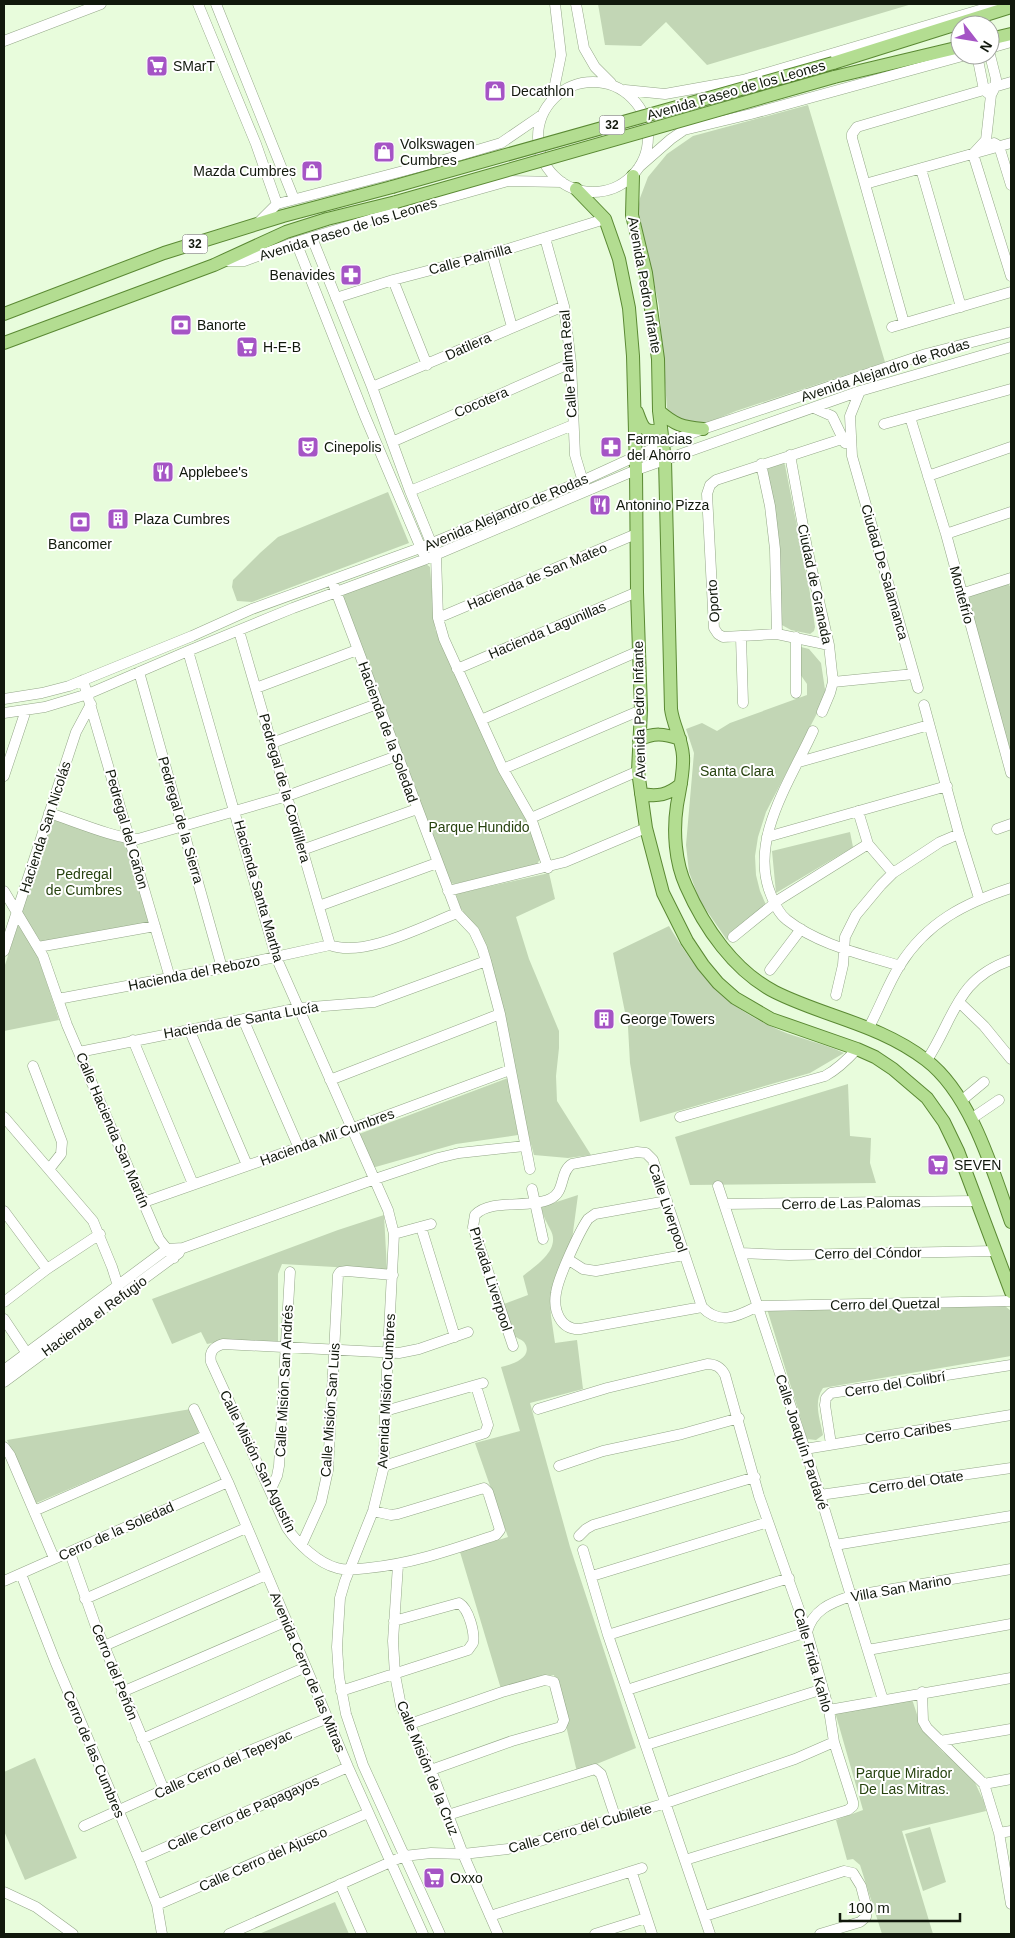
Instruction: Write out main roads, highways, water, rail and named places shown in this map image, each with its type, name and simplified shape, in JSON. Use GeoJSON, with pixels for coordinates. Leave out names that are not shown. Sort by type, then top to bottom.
{"type":"FeatureCollection","features":[{"type":"Feature","properties":{"kind":"main road","name":"Avenida Paseo de los Leones"},"geometry":{"type":"LineString","coordinates":[[4,314],[164,253],[283,216],[833,63],[1011,7]]}},
{"type":"Feature","properties":{"kind":"main road","name":"Avenida Paseo de los Leones"},"geometry":{"type":"LineString","coordinates":[[4,343],[222,262],[286,232],[327,219],[396,202],[834,77],[950,49]]}},
{"type":"Feature","properties":{"kind":"main road","name":"Avenida Pedro Infante"},"geometry":{"type":"LineString","coordinates":[[636,172],[632,215],[646,273],[658,359],[659,411],[664,444],[671,708],[673,722],[680,739],[683,755],[676,826],[678,862],[686,886],[706,924],[721,945],[738,965],[754,979],[789,999],[869,1027],[895,1040],[927,1060],[944,1077],[972,1119],[1011,1222]]}},
{"type":"Feature","properties":{"kind":"main road","name":"Avenida Pedro Infante"},"geometry":{"type":"LineString","coordinates":[[576,190],[605,219],[619,259],[629,308],[633,356],[637,592],[642,710],[638,771],[646,828],[663,893],[687,941],[703,965],[718,983],[735,998],[771,1019],[875,1057],[919,1090],[935,1108],[958,1151],[1011,1292]]}},
{"type":"Feature","properties":{"kind":"main road"},"geometry":{"type":"LineString","coordinates":[[634,402],[643,427],[653,432],[661,430]]}},
{"type":"Feature","properties":{"kind":"main road"},"geometry":{"type":"LineString","coordinates":[[659,411],[675,424],[685,428],[703,429]]}},
{"type":"Feature","properties":{"kind":"main road"},"geometry":{"type":"LineString","coordinates":[[639,740],[654,734],[662,734],[680,739]]}},
{"type":"Feature","properties":{"kind":"main road"},"geometry":{"type":"LineString","coordinates":[[641,794],[662,796],[681,784]]}},
{"type":"Feature","properties":{"kind":"place","name":"SMarT"},"geometry":{"type":"Point","coordinates":[157,66]}},
{"type":"Feature","properties":{"kind":"place","name":"Decathlon"},"geometry":{"type":"Point","coordinates":[495,91]}},
{"type":"Feature","properties":{"kind":"place","name":"Volkswagen Cumbres"},"geometry":{"type":"Point","coordinates":[384,152]}},
{"type":"Feature","properties":{"kind":"place","name":"Mazda Cumbres"},"geometry":{"type":"Point","coordinates":[312,171]}},
{"type":"Feature","properties":{"kind":"place","name":"Benavides"},"geometry":{"type":"Point","coordinates":[351,275]}},
{"type":"Feature","properties":{"kind":"place","name":"Banorte"},"geometry":{"type":"Point","coordinates":[181,325]}},
{"type":"Feature","properties":{"kind":"place","name":"H-E-B"},"geometry":{"type":"Point","coordinates":[247,347]}},
{"type":"Feature","properties":{"kind":"place","name":"Cinepolis"},"geometry":{"type":"Point","coordinates":[308,447]}},
{"type":"Feature","properties":{"kind":"place","name":"Farmacias del Ahorro"},"geometry":{"type":"Point","coordinates":[611,447]}},
{"type":"Feature","properties":{"kind":"place","name":"Applebee's"},"geometry":{"type":"Point","coordinates":[163,472]}},
{"type":"Feature","properties":{"kind":"place","name":"Antonino Pizza"},"geometry":{"type":"Point","coordinates":[600,505]}},
{"type":"Feature","properties":{"kind":"place","name":"Plaza Cumbres"},"geometry":{"type":"Point","coordinates":[118,519]}},
{"type":"Feature","properties":{"kind":"place","name":"Bancomer"},"geometry":{"type":"Point","coordinates":[80,522]}},
{"type":"Feature","properties":{"kind":"place","name":"George Towers"},"geometry":{"type":"Point","coordinates":[604,1019]}},
{"type":"Feature","properties":{"kind":"place","name":"SEVEN"},"geometry":{"type":"Point","coordinates":[938,1165]}},
{"type":"Feature","properties":{"kind":"place","name":"Oxxo"},"geometry":{"type":"Point","coordinates":[434,1878]}},
{"type":"Feature","properties":{"kind":"park label","name":"Santa Clara"},"geometry":{"type":"Point","coordinates":[737,771]}},
{"type":"Feature","properties":{"kind":"park label","name":"Parque Hundido"},"geometry":{"type":"Point","coordinates":[479,827]}},
{"type":"Feature","properties":{"kind":"park label","name":"Pedregal de Cumbres"},"geometry":{"type":"Point","coordinates":[84,882]}},
{"type":"Feature","properties":{"kind":"park label","name":"Parque Mirador De Las Mitras."},"geometry":{"type":"Point","coordinates":[904,1782]}}]}
